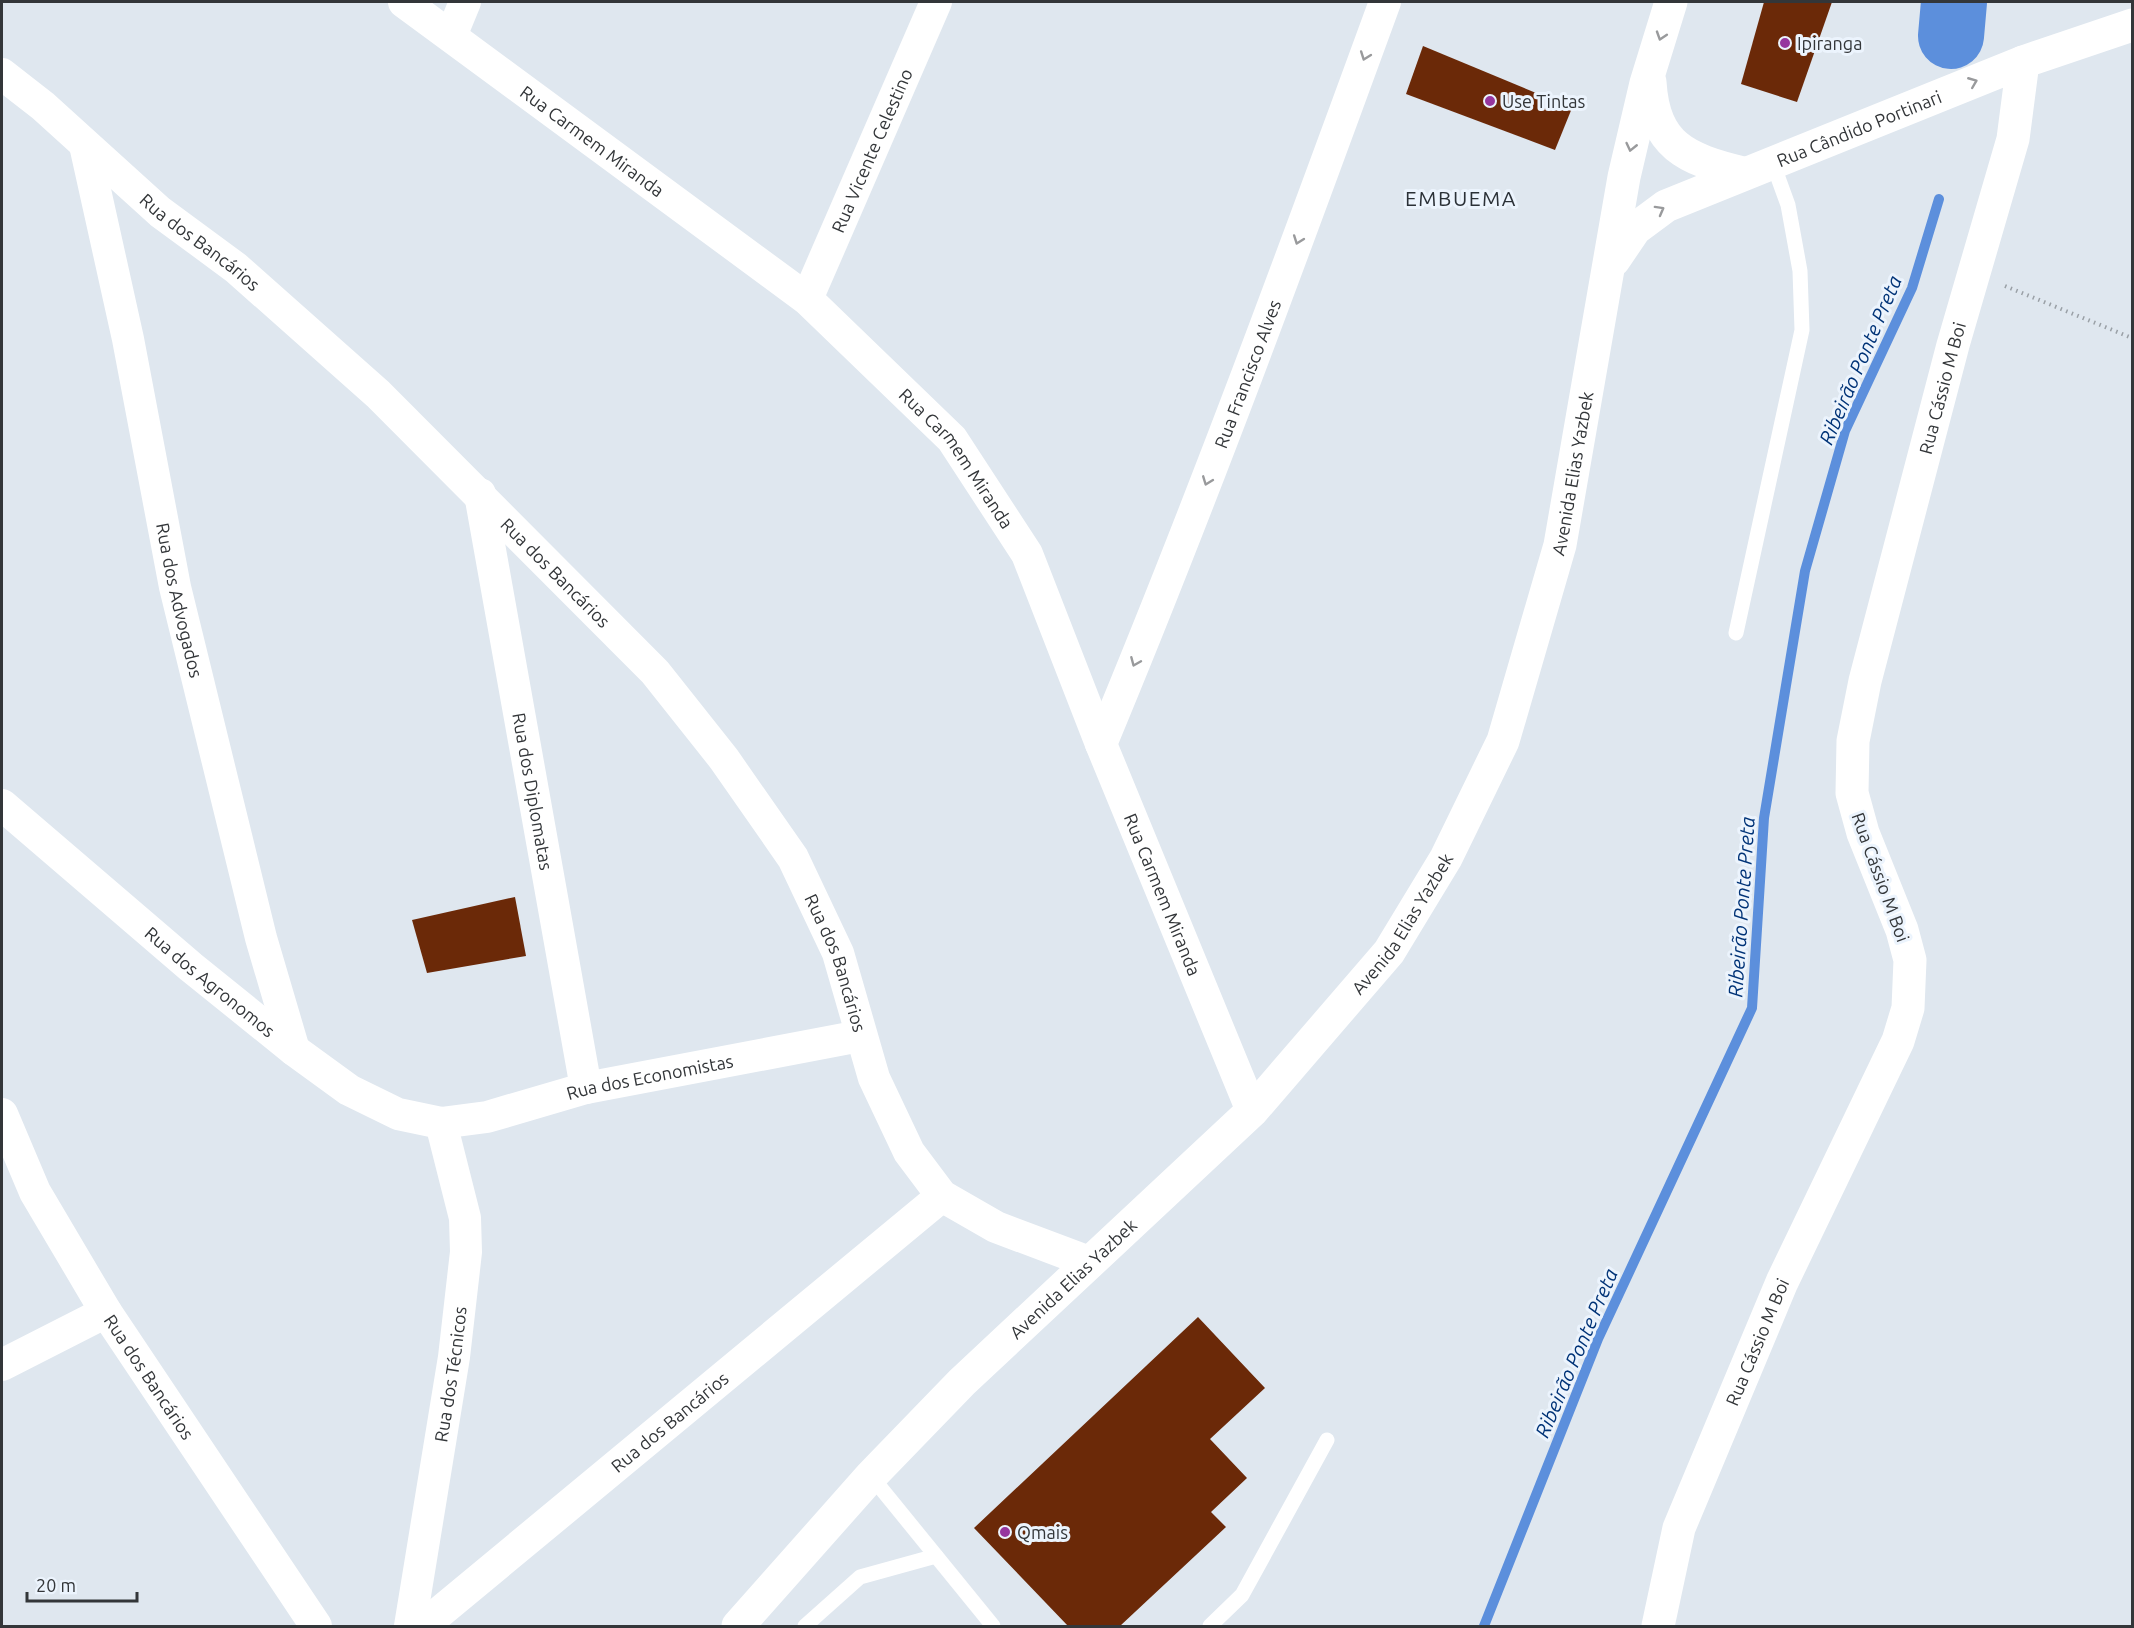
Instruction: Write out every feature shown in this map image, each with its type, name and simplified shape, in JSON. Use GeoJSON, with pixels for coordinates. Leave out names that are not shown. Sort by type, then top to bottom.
{"type":"FeatureCollection","features":[{"type":"Feature","properties":{"kind":"main road","name":"Avenida Elias Yazbek"},"geometry":{"type":"LineString","coordinates":[[738,1626],[871,1476],[962,1382],[1252,1112],[1389,952],[1446,858],[1503,741],[1560,545],[1624,177],[1650,70],[1671,2]]}},
{"type":"Feature","properties":{"kind":"main road","name":"Rua Cândido Portinari"},"geometry":{"type":"LineString","coordinates":[[1608,268],[1635,229],[1650,216],[1757,167],[2023,62],[2133,25]]}},
{"type":"Feature","properties":{"kind":"main road","name":"Rua Cássio M Boi"},"geometry":{"type":"LineString","coordinates":[[1658,1626],[1679,1528],[1782,1281],[1898,1041],[1908,1008],[1910,960],[1902,930],[1863,833],[1852,793],[1853,741],[1865,681],[1974,273],[2013,139],[2023,62]]}},
{"type":"Feature","properties":{"kind":"main road"},"geometry":{"type":"LineString","coordinates":[[1650,70],[1651,99],[1660,129],[1674,146],[1711,165],[1757,167]]}},
{"type":"Feature","properties":{"kind":"street","name":"Rua Carmem Miranda"},"geometry":{"type":"LineString","coordinates":[[404,2],[807,299],[952,439],[1028,554],[1101,744],[1252,1112]]}},
{"type":"Feature","properties":{"kind":"street"},"geometry":{"type":"LineString","coordinates":[[451,36],[465,2]]}},
{"type":"Feature","properties":{"kind":"street","name":"Rua Vicente Celestino"},"geometry":{"type":"LineString","coordinates":[[807,299],[936,2]]}},
{"type":"Feature","properties":{"kind":"street","name":"Rua Francisco Alves"},"geometry":{"type":"LineString","coordinates":[[1101,744],[1169,581],[1263,337],[1385,2]]}},
{"type":"Feature","properties":{"kind":"street","name":"Rua dos Bancários"},"geometry":{"type":"LineString","coordinates":[[2,74],[160,212],[236,268],[378,394],[655,672],[724,759],[793,858],[838,953],[860,1036],[874,1078],[909,1152],[942,1196],[996,1227],[1089,1262]]}},
{"type":"Feature","properties":{"kind":"street","name":"Rua dos Advogados"},"geometry":{"type":"LineString","coordinates":[[86,145],[128,339],[175,587],[261,938],[294,1050]]}},
{"type":"Feature","properties":{"kind":"street","name":"Rua dos Diplomatas"},"geometry":{"type":"LineString","coordinates":[[480,494],[586,1088]]}},
{"type":"Feature","properties":{"kind":"street","name":"Rua dos Agronomos"},"geometry":{"type":"LineString","coordinates":[[2,805],[191,967],[294,1050],[349,1090],[398,1114],[441,1123]]}},
{"type":"Feature","properties":{"kind":"street","name":"Rua dos Economistas"},"geometry":{"type":"LineString","coordinates":[[441,1123],[487,1117],[586,1088],[860,1036]]}},
{"type":"Feature","properties":{"kind":"street","name":"Rua dos Bancários"},"geometry":{"type":"LineString","coordinates":[[2,1114],[35,1192],[106,1312],[316,1626]]}},
{"type":"Feature","properties":{"kind":"street","name":"Rua dos Técnicos"},"geometry":{"type":"LineString","coordinates":[[410,1626],[454,1357],[466,1252],[465,1218],[441,1123]]}},
{"type":"Feature","properties":{"kind":"street","name":"Rua dos Bancários"},"geometry":{"type":"LineString","coordinates":[[423,1626],[942,1196]]}},
{"type":"Feature","properties":{"kind":"street"},"geometry":{"type":"LineString","coordinates":[[2,1365],[106,1312]]}},
{"type":"Feature","properties":{"kind":"lane"},"geometry":{"type":"LineString","coordinates":[[1736,633],[1802,330],[1800,271],[1788,205],[1757,167]]}},
{"type":"Feature","properties":{"kind":"lane"},"geometry":{"type":"LineString","coordinates":[[1210,1626],[1242,1596],[1327,1440]]}},
{"type":"Feature","properties":{"kind":"lane"},"geometry":{"type":"LineString","coordinates":[[871,1476],[993,1626]]}},
{"type":"Feature","properties":{"kind":"lane"},"geometry":{"type":"LineString","coordinates":[[805,1626],[860,1577],[936,1556]]}},
{"type":"Feature","properties":{"kind":"path"},"geometry":{"type":"LineString","coordinates":[[1974,273],[2133,338]]}},
{"type":"Feature","properties":{"kind":"building","name":"Ipiranga"},"geometry":{"type":"Polygon","coordinates":[[[1764,2],[1832,2],[1797,102],[1741,84],[1764,2]]]}},
{"type":"Feature","properties":{"kind":"building","name":"Use Tintas"},"geometry":{"type":"Polygon","coordinates":[[[1423,46],[1572,108],[1555,150],[1406,94],[1423,46]]]}},
{"type":"Feature","properties":{"kind":"building"},"geometry":{"type":"Polygon","coordinates":[[[515,897],[526,956],[427,973],[412,920],[515,897]]]}},
{"type":"Feature","properties":{"kind":"building"},"geometry":{"type":"Polygon","coordinates":[[[1198,1317],[1265,1388],[1210,1439],[1247,1478],[1211,1512],[1226,1527],[1120,1626],[1068,1626],[974,1528],[1198,1317]]]}},
{"type":"Feature","properties":{"kind":"waterway"},"geometry":{"type":"LineString","coordinates":[[1951,36],[1954,2]]}},
{"type":"Feature","properties":{"kind":"waterway","name":"Ribeirão Ponte Preta"},"geometry":{"type":"LineString","coordinates":[[1484,1626],[1598,1339],[1752,1008],[1764,818],[1805,571],[1845,431],[1912,288],[1939,199]]}},
{"type":"Feature","properties":{"kind":"place","name":"Ipiranga"},"geometry":{"type":"Point","coordinates":[1785,43]}},
{"type":"Feature","properties":{"kind":"place","name":"Use Tintas"},"geometry":{"type":"Point","coordinates":[1490,101]}},
{"type":"Feature","properties":{"kind":"place","name":"Qmais"},"geometry":{"type":"Point","coordinates":[1005,1532]}},
{"type":"Feature","properties":{"kind":"district","name":"EMBUEMA"},"geometry":{"type":"Point","coordinates":[1461,198]}}]}
